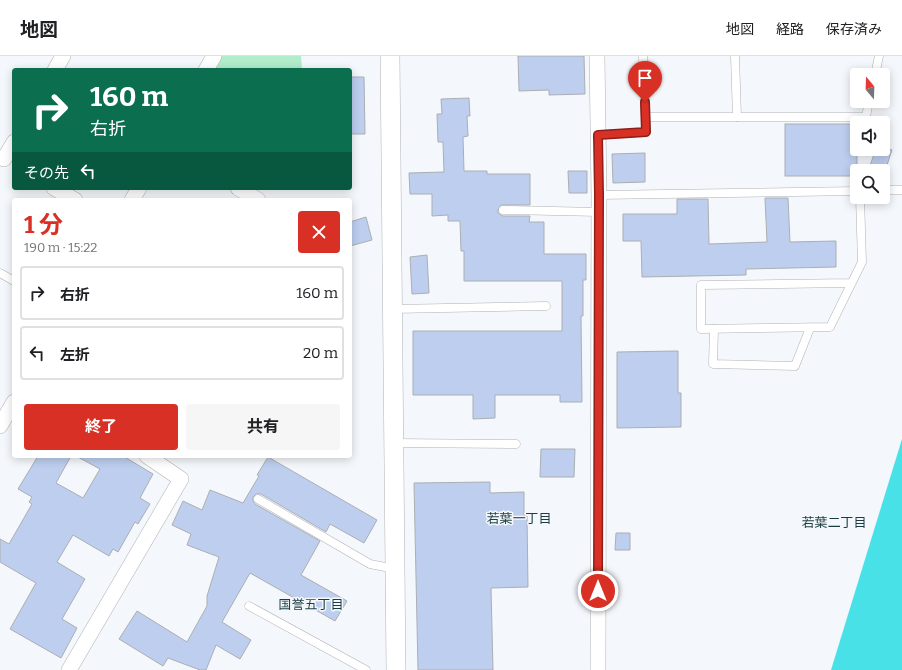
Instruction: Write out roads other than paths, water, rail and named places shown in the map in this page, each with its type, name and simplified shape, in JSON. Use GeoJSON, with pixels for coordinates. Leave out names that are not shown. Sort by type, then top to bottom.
{"type":"FeatureCollection","features":[{"type":"Feature","properties":{"kind":"street"},"geometry":{"type":"LineString","coordinates":[[56,68],[63,56]]}},
{"type":"Feature","properties":{"kind":"street"},"geometry":{"type":"LineString","coordinates":[[207,68],[214,56]]}},
{"type":"Feature","properties":{"kind":"street"},"geometry":{"type":"LineString","coordinates":[[390,56],[396,670]]}},
{"type":"Feature","properties":{"kind":"street"},"geometry":{"type":"LineString","coordinates":[[597,56],[599,195],[598,670]]}},
{"type":"Feature","properties":{"kind":"street"},"geometry":{"type":"LineString","coordinates":[[6,160],[12,146]]}},
{"type":"Feature","properties":{"kind":"street"},"geometry":{"type":"LineString","coordinates":[[58,190],[72,198]]}},
{"type":"Feature","properties":{"kind":"street"},"geometry":{"type":"LineString","coordinates":[[241,190],[255,198]]}},
{"type":"Feature","properties":{"kind":"street"},"geometry":{"type":"LineString","coordinates":[[0,426],[12,405]]}},
{"type":"Feature","properties":{"kind":"street"},"geometry":{"type":"LineString","coordinates":[[69,670],[181,479],[150,458]]}},
{"type":"Feature","properties":{"kind":"lane"},"geometry":{"type":"LineString","coordinates":[[598,135],[646,132],[643,56]]}},
{"type":"Feature","properties":{"kind":"lane"},"geometry":{"type":"LineString","coordinates":[[736,56],[737,117]]}},
{"type":"Feature","properties":{"kind":"lane"},"geometry":{"type":"LineString","coordinates":[[876,68],[879,56]]}},
{"type":"Feature","properties":{"kind":"lane"},"geometry":{"type":"LineString","coordinates":[[646,117],[866,117],[868,108]]}},
{"type":"Feature","properties":{"kind":"lane"},"geometry":{"type":"LineString","coordinates":[[890,190],[902,190]]}},
{"type":"Feature","properties":{"kind":"lane"},"geometry":{"type":"LineString","coordinates":[[599,195],[850,191]]}},
{"type":"Feature","properties":{"kind":"lane"},"geometry":{"type":"LineString","coordinates":[[851,283],[701,285],[701,329],[830,327],[862,262],[860,204]]}},
{"type":"Feature","properties":{"kind":"lane"},"geometry":{"type":"LineString","coordinates":[[503,210],[599,212]]}},
{"type":"Feature","properties":{"kind":"lane"},"geometry":{"type":"LineString","coordinates":[[0,273],[12,280]]}},
{"type":"Feature","properties":{"kind":"lane"},"geometry":{"type":"LineString","coordinates":[[393,309],[546,306]]}},
{"type":"Feature","properties":{"kind":"lane"},"geometry":{"type":"LineString","coordinates":[[714,329],[713,364],[795,366],[810,328]]}},
{"type":"Feature","properties":{"kind":"lane"},"geometry":{"type":"LineString","coordinates":[[394,443],[516,444]]}},
{"type":"Feature","properties":{"kind":"lane"},"geometry":{"type":"LineString","coordinates":[[258,499],[370,564],[395,569]]}},
{"type":"Feature","properties":{"kind":"lane"},"geometry":{"type":"LineString","coordinates":[[249,606],[366,670]]}},
{"type":"Feature","properties":{"kind":"water"},"geometry":{"type":"Polygon","coordinates":[[[902,439],[902,670],[831,670],[902,439]]]}},
{"type":"Feature","properties":{"kind":"district","name":"若葉一丁目"},"geometry":{"type":"Point","coordinates":[519,518]}},
{"type":"Feature","properties":{"kind":"district","name":"若葉二丁目"},"geometry":{"type":"Point","coordinates":[834,522]}},
{"type":"Feature","properties":{"kind":"district","name":"国誉五丁目"},"geometry":{"type":"Point","coordinates":[311,604]}}]}
